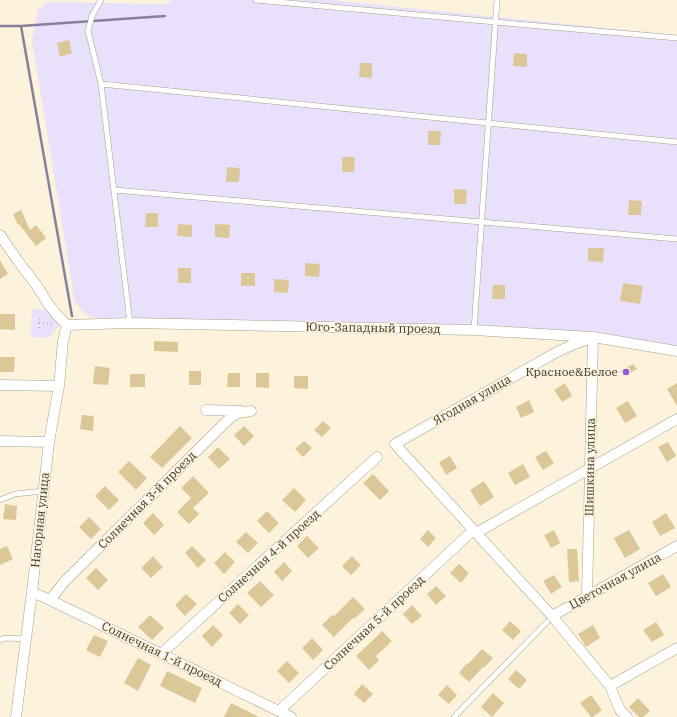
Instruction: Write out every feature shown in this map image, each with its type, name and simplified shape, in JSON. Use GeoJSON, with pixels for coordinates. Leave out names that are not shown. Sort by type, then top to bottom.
{"type":"FeatureCollection","features":[{"type":"Feature","properties":{"kind":"street"},"geometry":{"type":"LineString","coordinates":[[0,235],[47,302],[67,325]]}},
{"type":"Feature","properties":{"kind":"street","name":"Юго-Западный проезд"},"geometry":{"type":"LineString","coordinates":[[67,325],[130,323],[474,330],[592,337],[677,351]]}},
{"type":"Feature","properties":{"kind":"street","name":"Нагорная улица"},"geometry":{"type":"LineString","coordinates":[[16,717],[49,442],[59,386],[63,341],[67,325]]}},
{"type":"Feature","properties":{"kind":"street","name":"Ягодная улица"},"geometry":{"type":"LineString","coordinates":[[472,534],[395,444],[555,353],[592,337]]}},
{"type":"Feature","properties":{"kind":"street","name":"Шишкина улица"},"geometry":{"type":"LineString","coordinates":[[587,597],[592,337]]}},
{"type":"Feature","properties":{"kind":"street"},"geometry":{"type":"LineString","coordinates":[[0,385],[59,386]]}},
{"type":"Feature","properties":{"kind":"street","name":"Солнечная 3-й проезд"},"geometry":{"type":"LineString","coordinates":[[50,600],[65,581],[230,418],[238,413],[251,411],[206,410]]}},
{"type":"Feature","properties":{"kind":"street","name":"Солнечная 5-й проезд"},"geometry":{"type":"LineString","coordinates":[[279,711],[472,534],[677,419]]}},
{"type":"Feature","properties":{"kind":"street"},"geometry":{"type":"LineString","coordinates":[[0,441],[49,442]]}},
{"type":"Feature","properties":{"kind":"street","name":"Солнечная 4-й проезд"},"geometry":{"type":"LineString","coordinates":[[161,654],[377,457]]}},
{"type":"Feature","properties":{"kind":"street"},"geometry":{"type":"LineString","coordinates":[[472,534],[610,686],[620,710],[627,717]]}},
{"type":"Feature","properties":{"kind":"street","name":"Цветочная улица"},"geometry":{"type":"LineString","coordinates":[[550,619],[677,546]]}},
{"type":"Feature","properties":{"kind":"street","name":"Солнечная 1-й проезд"},"geometry":{"type":"LineString","coordinates":[[32,592],[291,717]]}},
{"type":"Feature","properties":{"kind":"street"},"geometry":{"type":"LineString","coordinates":[[610,686],[677,648]]}},
{"type":"Feature","properties":{"kind":"lane"},"geometry":{"type":"LineString","coordinates":[[101,0],[92,16],[88,31],[101,84],[130,323]]}},
{"type":"Feature","properties":{"kind":"lane"},"geometry":{"type":"LineString","coordinates":[[256,0],[677,38]]}},
{"type":"Feature","properties":{"kind":"lane"},"geometry":{"type":"LineString","coordinates":[[474,330],[497,0]]}},
{"type":"Feature","properties":{"kind":"lane"},"geometry":{"type":"LineString","coordinates":[[101,84],[677,142]]}},
{"type":"Feature","properties":{"kind":"lane"},"geometry":{"type":"LineString","coordinates":[[114,190],[677,239]]}},
{"type":"Feature","properties":{"kind":"lane"},"geometry":{"type":"LineString","coordinates":[[0,500],[15,494],[43,491]]}},
{"type":"Feature","properties":{"kind":"lane"},"geometry":{"type":"LineString","coordinates":[[454,717],[550,619]]}},
{"type":"Feature","properties":{"kind":"lane"},"geometry":{"type":"LineString","coordinates":[[0,640],[5,638],[26,639]]}},
{"type":"Feature","properties":{"kind":"path"},"geometry":{"type":"LineString","coordinates":[[39,328],[40,317]]}},
{"type":"Feature","properties":{"kind":"shaded area"},"geometry":{"type":"Polygon","coordinates":[[[171,0],[330,0],[677,35],[677,348],[592,336],[264,320],[97,318],[87,315],[75,303],[32,41],[38,10],[48,2],[167,4],[171,0]]]}},
{"type":"Feature","properties":{"kind":"shaded area"},"geometry":{"type":"Polygon","coordinates":[[[32,309],[48,310],[60,324],[49,338],[31,337],[32,309]]]}},
{"type":"Feature","properties":{"kind":"building"},"geometry":{"type":"Polygon","coordinates":[[[69,40],[72,53],[60,57],[57,43],[69,40]]]}},
{"type":"Feature","properties":{"kind":"building"},"geometry":{"type":"Polygon","coordinates":[[[514,53],[527,54],[527,67],[513,66],[514,53]]]}},
{"type":"Feature","properties":{"kind":"building"},"geometry":{"type":"Polygon","coordinates":[[[360,63],[372,63],[372,78],[359,77],[360,63]]]}},
{"type":"Feature","properties":{"kind":"building"},"geometry":{"type":"Polygon","coordinates":[[[428,131],[441,131],[440,145],[428,145],[428,131]]]}},
{"type":"Feature","properties":{"kind":"building"},"geometry":{"type":"Polygon","coordinates":[[[342,157],[355,157],[354,172],[342,172],[342,157]]]}},
{"type":"Feature","properties":{"kind":"building"},"geometry":{"type":"Polygon","coordinates":[[[227,167],[240,168],[239,182],[226,182],[227,167]]]}},
{"type":"Feature","properties":{"kind":"building"},"geometry":{"type":"Polygon","coordinates":[[[454,189],[467,190],[466,204],[454,204],[454,189]]]}},
{"type":"Feature","properties":{"kind":"building"},"geometry":{"type":"Polygon","coordinates":[[[629,200],[642,201],[641,215],[628,215],[629,200]]]}},
{"type":"Feature","properties":{"kind":"building"},"geometry":{"type":"Polygon","coordinates":[[[21,210],[30,230],[36,225],[46,238],[36,246],[19,224],[18,225],[13,214],[21,210]]]}},
{"type":"Feature","properties":{"kind":"building"},"geometry":{"type":"Polygon","coordinates":[[[146,213],[158,213],[158,227],[145,227],[146,213]]]}},
{"type":"Feature","properties":{"kind":"building"},"geometry":{"type":"Polygon","coordinates":[[[178,224],[192,225],[192,237],[177,236],[178,224]]]}},
{"type":"Feature","properties":{"kind":"building"},"geometry":{"type":"Polygon","coordinates":[[[215,224],[230,225],[229,238],[215,237],[215,224]]]}},
{"type":"Feature","properties":{"kind":"building"},"geometry":{"type":"Polygon","coordinates":[[[588,248],[604,248],[603,262],[588,261],[588,248]]]}},
{"type":"Feature","properties":{"kind":"building"},"geometry":{"type":"Polygon","coordinates":[[[0,260],[8,274],[0,279],[0,260]]]}},
{"type":"Feature","properties":{"kind":"building"},"geometry":{"type":"Polygon","coordinates":[[[305,263],[320,264],[319,277],[305,276],[305,263]]]}},
{"type":"Feature","properties":{"kind":"building"},"geometry":{"type":"Polygon","coordinates":[[[178,268],[191,268],[191,283],[178,283],[178,268]]]}},
{"type":"Feature","properties":{"kind":"building"},"geometry":{"type":"Polygon","coordinates":[[[241,273],[255,273],[255,286],[241,286],[241,273]]]}},
{"type":"Feature","properties":{"kind":"building"},"geometry":{"type":"Polygon","coordinates":[[[274,279],[289,280],[288,293],[274,292],[274,279]]]}},
{"type":"Feature","properties":{"kind":"building"},"geometry":{"type":"Polygon","coordinates":[[[623,283],[643,286],[640,304],[620,301],[623,283]]]}},
{"type":"Feature","properties":{"kind":"building"},"geometry":{"type":"Polygon","coordinates":[[[493,285],[505,285],[505,299],[492,299],[493,285]]]}},
{"type":"Feature","properties":{"kind":"building"},"geometry":{"type":"Polygon","coordinates":[[[0,314],[15,314],[15,330],[0,329],[0,314]]]}},
{"type":"Feature","properties":{"kind":"building"},"geometry":{"type":"Polygon","coordinates":[[[154,341],[178,342],[178,352],[154,351],[154,341]]]}},
{"type":"Feature","properties":{"kind":"building"},"geometry":{"type":"Polygon","coordinates":[[[0,357],[15,357],[14,372],[0,372],[0,357]]]}},
{"type":"Feature","properties":{"kind":"building"},"geometry":{"type":"Polygon","coordinates":[[[633,364],[637,369],[624,377],[620,371],[633,364]]]}},
{"type":"Feature","properties":{"kind":"building"},"geometry":{"type":"Polygon","coordinates":[[[95,366],[110,368],[108,385],[93,384],[95,366]]]}},
{"type":"Feature","properties":{"kind":"building"},"geometry":{"type":"Polygon","coordinates":[[[189,371],[201,371],[201,385],[189,385],[189,371]]]}},
{"type":"Feature","properties":{"kind":"building"},"geometry":{"type":"Polygon","coordinates":[[[228,373],[240,373],[240,387],[227,387],[228,373]]]}},
{"type":"Feature","properties":{"kind":"building"},"geometry":{"type":"Polygon","coordinates":[[[256,373],[269,373],[269,388],[256,387],[256,373]]]}},
{"type":"Feature","properties":{"kind":"building"},"geometry":{"type":"Polygon","coordinates":[[[130,374],[145,374],[145,387],[130,387],[130,374]]]}},
{"type":"Feature","properties":{"kind":"building"},"geometry":{"type":"Polygon","coordinates":[[[294,376],[308,376],[308,389],[294,388],[294,376]]]}},
{"type":"Feature","properties":{"kind":"building"},"geometry":{"type":"Polygon","coordinates":[[[565,383],[572,396],[562,402],[554,390],[565,383]]]}},
{"type":"Feature","properties":{"kind":"building"},"geometry":{"type":"Polygon","coordinates":[[[677,383],[677,406],[667,389],[677,383]]]}},
{"type":"Feature","properties":{"kind":"building"},"geometry":{"type":"Polygon","coordinates":[[[529,400],[534,412],[521,418],[516,407],[529,400]]]}},
{"type":"Feature","properties":{"kind":"building"},"geometry":{"type":"Polygon","coordinates":[[[628,401],[637,416],[625,423],[616,408],[628,401]]]}},
{"type":"Feature","properties":{"kind":"building"},"geometry":{"type":"Polygon","coordinates":[[[82,415],[94,416],[93,431],[80,429],[82,415]]]}},
{"type":"Feature","properties":{"kind":"building"},"geometry":{"type":"Polygon","coordinates":[[[323,421],[331,428],[322,437],[314,430],[323,421]]]}},
{"type":"Feature","properties":{"kind":"building"},"geometry":{"type":"Polygon","coordinates":[[[180,426],[192,438],[162,468],[150,457],[180,426]]]}},
{"type":"Feature","properties":{"kind":"building"},"geometry":{"type":"Polygon","coordinates":[[[244,426],[254,436],[244,446],[234,435],[244,426]]]}},
{"type":"Feature","properties":{"kind":"building"},"geometry":{"type":"Polygon","coordinates":[[[304,441],[312,448],[303,457],[295,449],[304,441]]]}},
{"type":"Feature","properties":{"kind":"building"},"geometry":{"type":"Polygon","coordinates":[[[668,442],[676,456],[667,462],[658,447],[668,442]]]}},
{"type":"Feature","properties":{"kind":"building"},"geometry":{"type":"Polygon","coordinates":[[[218,447],[230,459],[219,469],[208,457],[218,447]]]}},
{"type":"Feature","properties":{"kind":"building"},"geometry":{"type":"Polygon","coordinates":[[[546,451],[554,463],[543,470],[535,457],[546,451]]]}},
{"type":"Feature","properties":{"kind":"building"},"geometry":{"type":"Polygon","coordinates":[[[450,456],[457,468],[446,475],[439,462],[450,456]]]}},
{"type":"Feature","properties":{"kind":"building"},"geometry":{"type":"Polygon","coordinates":[[[129,461],[147,478],[136,490],[118,472],[129,461]]]}},
{"type":"Feature","properties":{"kind":"building"},"geometry":{"type":"Polygon","coordinates":[[[523,464],[530,477],[515,485],[508,473],[523,464]]]}},
{"type":"Feature","properties":{"kind":"building"},"geometry":{"type":"Polygon","coordinates":[[[373,474],[389,491],[380,500],[363,483],[373,474]]]}},
{"type":"Feature","properties":{"kind":"building"},"geometry":{"type":"Polygon","coordinates":[[[193,476],[209,493],[193,508],[199,514],[189,524],[177,512],[191,498],[181,488],[193,476]]]}},
{"type":"Feature","properties":{"kind":"building"},"geometry":{"type":"Polygon","coordinates":[[[484,481],[494,497],[480,506],[470,490],[484,481]]]}},
{"type":"Feature","properties":{"kind":"building"},"geometry":{"type":"Polygon","coordinates":[[[105,486],[119,500],[109,510],[95,496],[105,486]]]}},
{"type":"Feature","properties":{"kind":"building"},"geometry":{"type":"Polygon","coordinates":[[[294,488],[306,500],[295,512],[282,500],[294,488]]]}},
{"type":"Feature","properties":{"kind":"building"},"geometry":{"type":"Polygon","coordinates":[[[5,504],[17,506],[16,520],[3,519],[5,504]]]}},
{"type":"Feature","properties":{"kind":"building"},"geometry":{"type":"Polygon","coordinates":[[[267,511],[279,523],[269,533],[257,521],[267,511]]]}},
{"type":"Feature","properties":{"kind":"building"},"geometry":{"type":"Polygon","coordinates":[[[153,513],[164,525],[154,535],[143,523],[153,513]]]}},
{"type":"Feature","properties":{"kind":"building"},"geometry":{"type":"Polygon","coordinates":[[[666,513],[675,528],[660,536],[652,522],[666,513]]]}},
{"type":"Feature","properties":{"kind":"building"},"geometry":{"type":"Polygon","coordinates":[[[89,517],[101,529],[91,539],[79,527],[89,517]]]}},
{"type":"Feature","properties":{"kind":"building"},"geometry":{"type":"Polygon","coordinates":[[[428,530],[436,538],[428,547],[420,539],[428,530]]]}},
{"type":"Feature","properties":{"kind":"building"},"geometry":{"type":"Polygon","coordinates":[[[554,530],[560,543],[551,548],[544,535],[554,530]]]}},
{"type":"Feature","properties":{"kind":"building"},"geometry":{"type":"Polygon","coordinates":[[[629,530],[640,549],[625,558],[614,538],[629,530]]]}},
{"type":"Feature","properties":{"kind":"building"},"geometry":{"type":"Polygon","coordinates":[[[246,532],[258,543],[248,553],[236,542],[246,532]]]}},
{"type":"Feature","properties":{"kind":"building"},"geometry":{"type":"Polygon","coordinates":[[[307,536],[319,548],[308,558],[297,546],[307,536]]]}},
{"type":"Feature","properties":{"kind":"building"},"geometry":{"type":"Polygon","coordinates":[[[7,546],[13,559],[0,565],[0,549],[7,546]]]}},
{"type":"Feature","properties":{"kind":"building"},"geometry":{"type":"Polygon","coordinates":[[[192,546],[206,560],[198,568],[185,553],[192,546]]]}},
{"type":"Feature","properties":{"kind":"building"},"geometry":{"type":"Polygon","coordinates":[[[567,549],[577,549],[579,581],[569,582],[567,549]]]}},
{"type":"Feature","properties":{"kind":"building"},"geometry":{"type":"Polygon","coordinates":[[[225,552],[235,562],[224,574],[214,563],[225,552]]]}},
{"type":"Feature","properties":{"kind":"building"},"geometry":{"type":"Polygon","coordinates":[[[153,556],[163,567],[151,578],[141,568],[153,556]]]}},
{"type":"Feature","properties":{"kind":"building"},"geometry":{"type":"Polygon","coordinates":[[[352,556],[361,565],[351,575],[342,566],[352,556]]]}},
{"type":"Feature","properties":{"kind":"building"},"geometry":{"type":"Polygon","coordinates":[[[284,562],[292,571],[282,581],[274,572],[284,562]]]}},
{"type":"Feature","properties":{"kind":"building"},"geometry":{"type":"Polygon","coordinates":[[[459,564],[469,573],[461,583],[450,573],[459,564]]]}},
{"type":"Feature","properties":{"kind":"building"},"geometry":{"type":"Polygon","coordinates":[[[96,568],[108,580],[98,590],[86,578],[96,568]]]}},
{"type":"Feature","properties":{"kind":"building"},"geometry":{"type":"Polygon","coordinates":[[[663,574],[671,587],[656,596],[648,583],[663,574]]]}},
{"type":"Feature","properties":{"kind":"building"},"geometry":{"type":"Polygon","coordinates":[[[554,575],[562,587],[551,594],[543,581],[554,575]]]}},
{"type":"Feature","properties":{"kind":"building"},"geometry":{"type":"Polygon","coordinates":[[[260,581],[274,595],[261,607],[247,593],[260,581]]]}},
{"type":"Feature","properties":{"kind":"building"},"geometry":{"type":"Polygon","coordinates":[[[436,586],[446,596],[436,605],[427,594],[436,586]]]}},
{"type":"Feature","properties":{"kind":"building"},"geometry":{"type":"Polygon","coordinates":[[[186,594],[197,604],[185,616],[175,605],[186,594]]]}},
{"type":"Feature","properties":{"kind":"building"},"geometry":{"type":"Polygon","coordinates":[[[353,597],[365,609],[354,619],[353,618],[334,637],[322,625],[332,615],[334,616],[353,597]]]}},
{"type":"Feature","properties":{"kind":"building"},"geometry":{"type":"Polygon","coordinates":[[[238,604],[249,615],[240,624],[229,613],[238,604]]]}},
{"type":"Feature","properties":{"kind":"building"},"geometry":{"type":"Polygon","coordinates":[[[412,605],[422,616],[412,624],[403,614],[412,605]]]}},
{"type":"Feature","properties":{"kind":"building"},"geometry":{"type":"Polygon","coordinates":[[[150,615],[164,628],[152,640],[138,627],[150,615]]]}},
{"type":"Feature","properties":{"kind":"building"},"geometry":{"type":"Polygon","coordinates":[[[510,621],[521,631],[513,640],[502,630],[510,621]]]}},
{"type":"Feature","properties":{"kind":"building"},"geometry":{"type":"Polygon","coordinates":[[[656,622],[664,635],[652,642],[643,630],[656,622]]]}},
{"type":"Feature","properties":{"kind":"building"},"geometry":{"type":"Polygon","coordinates":[[[213,625],[223,635],[212,647],[202,636],[213,625]]]}},
{"type":"Feature","properties":{"kind":"building"},"geometry":{"type":"Polygon","coordinates":[[[593,625],[600,638],[586,647],[578,634],[593,625]]]}},
{"type":"Feature","properties":{"kind":"building"},"geometry":{"type":"Polygon","coordinates":[[[382,631],[392,641],[376,656],[379,660],[369,670],[356,656],[382,631]]]}},
{"type":"Feature","properties":{"kind":"building"},"geometry":{"type":"Polygon","coordinates":[[[94,635],[108,641],[100,657],[86,650],[94,635]]]}},
{"type":"Feature","properties":{"kind":"building"},"geometry":{"type":"Polygon","coordinates":[[[312,638],[323,650],[313,660],[302,648],[312,638]]]}},
{"type":"Feature","properties":{"kind":"building"},"geometry":{"type":"Polygon","coordinates":[[[482,649],[493,658],[469,682],[459,673],[482,649]]]}},
{"type":"Feature","properties":{"kind":"building"},"geometry":{"type":"Polygon","coordinates":[[[138,658],[151,665],[138,691],[124,683],[138,658]]]}},
{"type":"Feature","properties":{"kind":"building"},"geometry":{"type":"Polygon","coordinates":[[[287,661],[299,673],[289,683],[277,671],[287,661]]]}},
{"type":"Feature","properties":{"kind":"building"},"geometry":{"type":"Polygon","coordinates":[[[516,670],[527,680],[519,689],[508,679],[516,670]]]}},
{"type":"Feature","properties":{"kind":"building"},"geometry":{"type":"Polygon","coordinates":[[[167,671],[202,688],[195,703],[160,686],[167,671]]]}},
{"type":"Feature","properties":{"kind":"building"},"geometry":{"type":"Polygon","coordinates":[[[362,684],[373,694],[364,703],[354,694],[362,684]]]}},
{"type":"Feature","properties":{"kind":"building"},"geometry":{"type":"Polygon","coordinates":[[[447,685],[457,695],[449,704],[438,695],[447,685]]]}},
{"type":"Feature","properties":{"kind":"building"},"geometry":{"type":"Polygon","coordinates":[[[493,693],[504,703],[492,717],[481,707],[493,693]]]}},
{"type":"Feature","properties":{"kind":"building"},"geometry":{"type":"Polygon","coordinates":[[[591,695],[602,710],[593,717],[591,717],[580,703],[591,695]]]}},
{"type":"Feature","properties":{"kind":"building"},"geometry":{"type":"Polygon","coordinates":[[[638,698],[650,711],[643,717],[639,717],[629,707],[638,698]]]}},
{"type":"Feature","properties":{"kind":"building"},"geometry":{"type":"Polygon","coordinates":[[[231,703],[259,717],[224,717],[231,703]]]}},
{"type":"Feature","properties":{"kind":"waterway"},"geometry":{"type":"LineString","coordinates":[[0,26],[21,26],[165,16]]}},
{"type":"Feature","properties":{"kind":"waterway"},"geometry":{"type":"LineString","coordinates":[[21,26],[72,316]]}},
{"type":"Feature","properties":{"kind":"place","name":"Красное&Белое"},"geometry":{"type":"Point","coordinates":[626,372]}}]}
